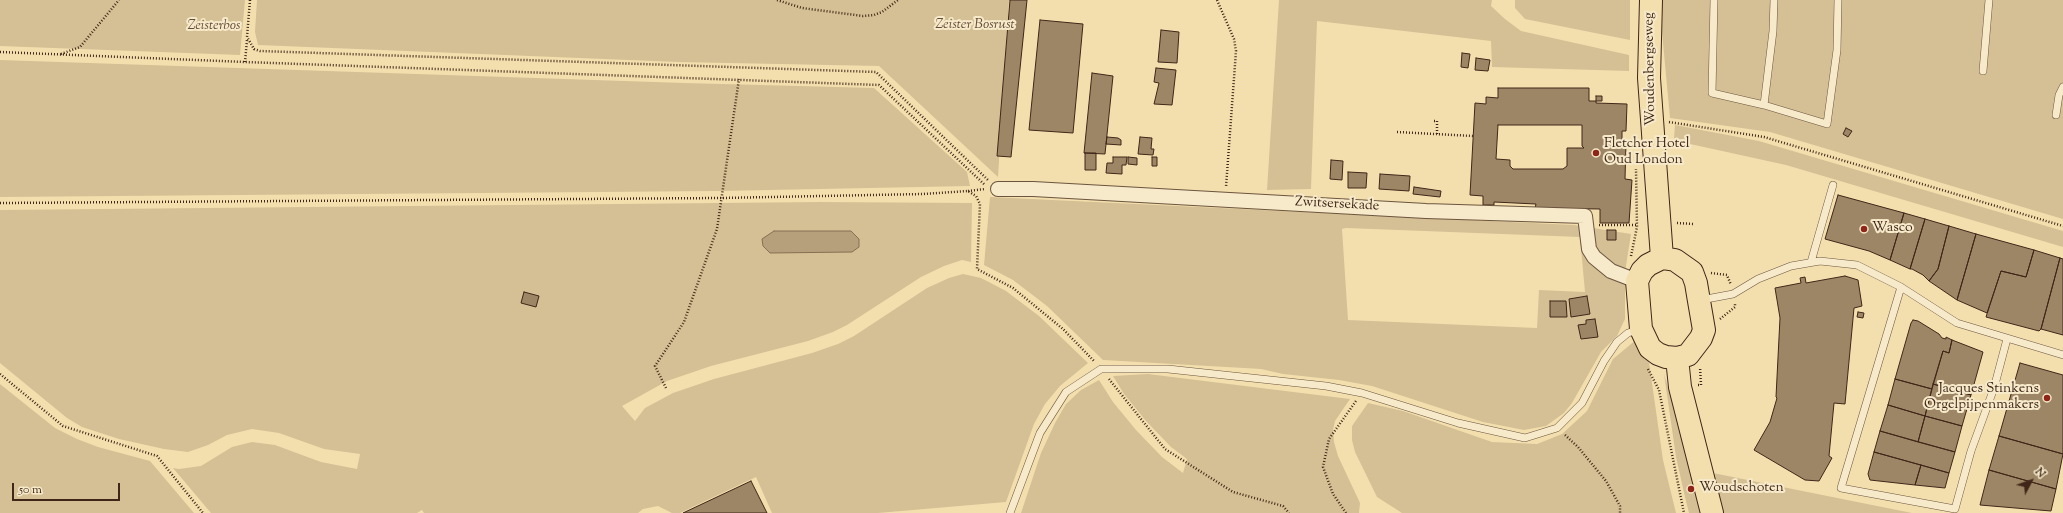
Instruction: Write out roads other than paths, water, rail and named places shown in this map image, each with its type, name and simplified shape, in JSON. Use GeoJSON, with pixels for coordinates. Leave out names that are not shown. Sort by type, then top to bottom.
{"type":"FeatureCollection","features":[{"type":"Feature","properties":{"kind":"main road","name":"Woudenbergseweg"},"geometry":{"type":"LineString","coordinates":[[1651,0],[1649,78],[1662,258]]}},
{"type":"Feature","properties":{"kind":"main road"},"geometry":{"type":"LineString","coordinates":[[1662,258],[1675,260],[1692,272],[1696,283],[1704,330],[1701,338],[1688,355],[1677,358],[1666,357],[1654,351],[1644,339],[1632,278],[1642,271],[1648,264],[1662,258]]}},
{"type":"Feature","properties":{"kind":"main road"},"geometry":{"type":"LineString","coordinates":[[1677,358],[1680,387],[1712,513]]}},
{"type":"Feature","properties":{"kind":"street","name":"Zwitsersekade"},"geometry":{"type":"LineString","coordinates":[[998,189],[1033,189],[1426,210],[1585,216],[1589,249],[1600,262],[1612,271],[1632,278]]}},
{"type":"Feature","properties":{"kind":"lane"},"geometry":{"type":"LineString","coordinates":[[1714,0],[1712,93],[1764,105],[1827,124],[1837,50],[1838,0]]}},
{"type":"Feature","properties":{"kind":"lane"},"geometry":{"type":"LineString","coordinates":[[1764,105],[1773,31],[1774,0]]}},
{"type":"Feature","properties":{"kind":"lane"},"geometry":{"type":"LineString","coordinates":[[1983,71],[1989,0]]}},
{"type":"Feature","properties":{"kind":"lane"},"geometry":{"type":"LineString","coordinates":[[2056,116],[2059,95],[2063,87]]}},
{"type":"Feature","properties":{"kind":"lane"},"geometry":{"type":"LineString","coordinates":[[1811,262],[1833,185]]}},
{"type":"Feature","properties":{"kind":"lane"},"geometry":{"type":"LineString","coordinates":[[1699,301],[1733,294],[1758,279],[1791,266],[1820,261],[1857,265],[1901,287],[1957,323],[2063,355]]}},
{"type":"Feature","properties":{"kind":"lane"},"geometry":{"type":"LineString","coordinates":[[1901,287],[1840,488],[1955,509],[1970,451],[1994,388],[2007,339]]}},
{"type":"Feature","properties":{"kind":"lane"},"geometry":{"type":"LineString","coordinates":[[1010,513],[1040,433],[1066,392],[1100,369],[1168,369],[1326,386],[1362,393],[1458,423],[1525,438],[1557,428],[1582,403],[1604,361],[1617,342],[1628,333],[1641,329]]}},
{"type":"Feature","properties":{"kind":"place","name":"Fletcher Hotel Oud London"},"geometry":{"type":"Point","coordinates":[1596,153]}},
{"type":"Feature","properties":{"kind":"place","name":"Wasco"},"geometry":{"type":"Point","coordinates":[1864,229]}},
{"type":"Feature","properties":{"kind":"place","name":"Jacques Stinkens Orgelpijpenmakers"},"geometry":{"type":"Point","coordinates":[2047,398]}},
{"type":"Feature","properties":{"kind":"place","name":"Woudschoten"},"geometry":{"type":"Point","coordinates":[1691,489]}},
{"type":"Feature","properties":{"kind":"park label","name":"Zeister Bosrust"},"geometry":{"type":"Point","coordinates":[975,26]}},
{"type":"Feature","properties":{"kind":"park label","name":"Zeisterbos"},"geometry":{"type":"Point","coordinates":[214,27]}}]}
